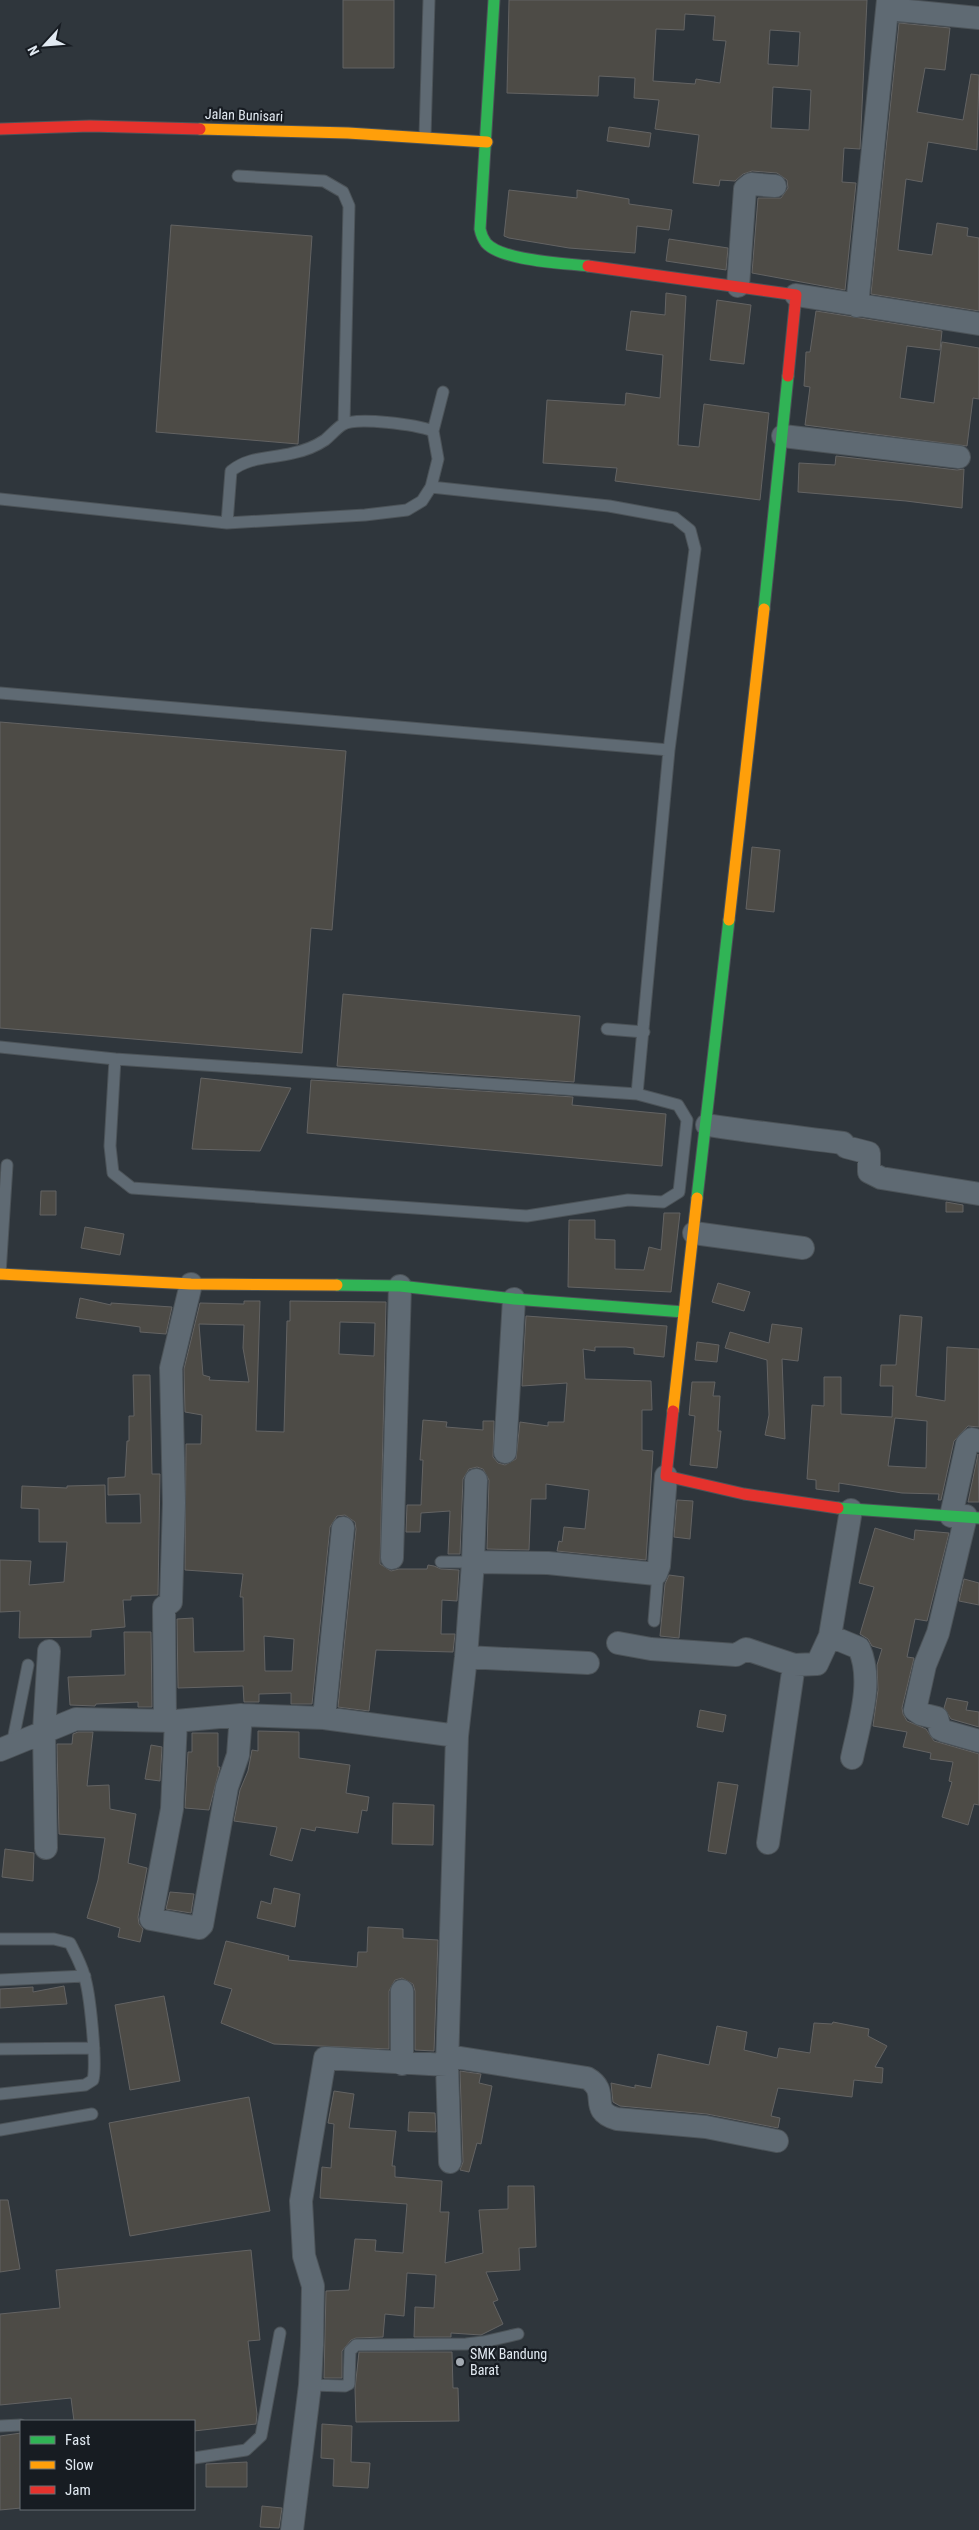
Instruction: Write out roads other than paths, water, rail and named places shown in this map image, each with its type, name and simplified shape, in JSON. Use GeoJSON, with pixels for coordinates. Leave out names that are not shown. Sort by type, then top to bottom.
{"type":"FeatureCollection","features":[{"type":"Feature","properties":{"kind":"street"},"geometry":{"type":"LineString","coordinates":[[494,0],[487,142],[480,229],[484,243],[492,249],[527,258],[738,286],[979,324]]}},
{"type":"Feature","properties":{"kind":"street"},"geometry":{"type":"LineString","coordinates":[[857,306],[888,5],[979,18]]}},
{"type":"Feature","properties":{"kind":"street","name":"Jalan Bunisari"},"geometry":{"type":"LineString","coordinates":[[0,128],[90,126],[425,136],[487,142]]}},
{"type":"Feature","properties":{"kind":"street"},"geometry":{"type":"LineString","coordinates":[[738,286],[745,190],[750,184],[775,186]]}},
{"type":"Feature","properties":{"kind":"street"},"geometry":{"type":"LineString","coordinates":[[474,1562],[548,1563],[658,1573],[666,1476],[707,1125],[783,436],[796,295]]}},
{"type":"Feature","properties":{"kind":"street"},"geometry":{"type":"LineString","coordinates":[[783,436],[959,457]]}},
{"type":"Feature","properties":{"kind":"street"},"geometry":{"type":"LineString","coordinates":[[707,1125],[843,1143],[846,1148],[869,1153],[869,1172],[881,1178],[979,1194]]}},
{"type":"Feature","properties":{"kind":"street"},"geometry":{"type":"LineString","coordinates":[[694,1233],[803,1248]]}},
{"type":"Feature","properties":{"kind":"street"},"geometry":{"type":"LineString","coordinates":[[0,1274],[191,1284],[400,1286],[514,1299],[684,1312]]}},
{"type":"Feature","properties":{"kind":"street"},"geometry":{"type":"LineString","coordinates":[[191,1284],[171,1368],[173,1548],[171,1602],[164,1607],[170,1721],[172,1810],[151,1919],[199,1928],[202,1925],[208,1882],[227,1787],[238,1755],[241,1715]]}},
{"type":"Feature","properties":{"kind":"street"},"geometry":{"type":"LineString","coordinates":[[392,1558],[400,1286]]}},
{"type":"Feature","properties":{"kind":"street"},"geometry":{"type":"LineString","coordinates":[[505,1452],[514,1299]]}},
{"type":"Feature","properties":{"kind":"street"},"geometry":{"type":"LineString","coordinates":[[979,1441],[972,1439],[967,1444],[965,1517],[938,1633],[925,1665],[915,1706],[917,1712],[937,1718],[940,1729],[979,1741]]}},
{"type":"Feature","properties":{"kind":"street"},"geometry":{"type":"LineString","coordinates":[[666,1476],[744,1494],[851,1510],[965,1517]]}},
{"type":"Feature","properties":{"kind":"street"},"geometry":{"type":"LineString","coordinates":[[450,2162],[447,2060],[457,1736],[474,1562],[476,1480]]}},
{"type":"Feature","properties":{"kind":"street"},"geometry":{"type":"LineString","coordinates":[[618,1643],[651,1649],[736,1655],[746,1649],[794,1665],[817,1664],[830,1636],[851,1510]]}},
{"type":"Feature","properties":{"kind":"street"},"geometry":{"type":"LineString","coordinates":[[324,1718],[343,1528]]}},
{"type":"Feature","properties":{"kind":"street"},"geometry":{"type":"LineString","coordinates":[[830,1636],[859,1648],[865,1661],[864,1702],[852,1758]]}},
{"type":"Feature","properties":{"kind":"street"},"geometry":{"type":"LineString","coordinates":[[46,1848],[44,1731],[49,1651]]}},
{"type":"Feature","properties":{"kind":"street"},"geometry":{"type":"LineString","coordinates":[[466,1658],[588,1663]]}},
{"type":"Feature","properties":{"kind":"street"},"geometry":{"type":"LineString","coordinates":[[768,1843],[794,1665]]}},
{"type":"Feature","properties":{"kind":"street"},"geometry":{"type":"LineString","coordinates":[[6,1748],[76,1719],[170,1721],[241,1715],[324,1718],[457,1736]]}},
{"type":"Feature","properties":{"kind":"street"},"geometry":{"type":"LineString","coordinates":[[402,1991],[402,2064]]}},
{"type":"Feature","properties":{"kind":"street"},"geometry":{"type":"LineString","coordinates":[[292,2530],[310,2385],[313,2286],[304,2256],[300,2201],[325,2058],[402,2064],[447,2060],[588,2078],[596,2083],[599,2089],[601,2112],[605,2116],[617,2119],[706,2126],[777,2141]]}},
{"type":"Feature","properties":{"kind":"lane"},"geometry":{"type":"LineString","coordinates":[[425,136],[429,0]]}},
{"type":"Feature","properties":{"kind":"lane"},"geometry":{"type":"LineString","coordinates":[[238,176],[324,181],[343,192],[349,206],[344,423]]}},
{"type":"Feature","properties":{"kind":"lane"},"geometry":{"type":"LineString","coordinates":[[0,499],[227,523],[364,515],[407,510],[422,502],[431,487],[438,459],[434,432],[443,392]]}},
{"type":"Feature","properties":{"kind":"lane"},"geometry":{"type":"LineString","coordinates":[[227,523],[231,472],[241,463],[252,459],[293,454],[323,441],[344,423],[396,422],[418,426],[434,432]]}},
{"type":"Feature","properties":{"kind":"lane"},"geometry":{"type":"LineString","coordinates":[[431,487],[609,506],[675,518],[690,530],[695,549],[669,750],[638,1094]]}},
{"type":"Feature","properties":{"kind":"lane"},"geometry":{"type":"LineString","coordinates":[[0,693],[669,750]]}},
{"type":"Feature","properties":{"kind":"lane"},"geometry":{"type":"LineString","coordinates":[[607,1029],[644,1032]]}},
{"type":"Feature","properties":{"kind":"lane"},"geometry":{"type":"LineString","coordinates":[[0,1047],[114,1059],[638,1094],[678,1105],[688,1120],[679,1192],[664,1202],[628,1200],[527,1216],[132,1188],[113,1173],[110,1146],[114,1059]]}},
{"type":"Feature","properties":{"kind":"lane"},"geometry":{"type":"LineString","coordinates":[[0,1274],[7,1165]]}},
{"type":"Feature","properties":{"kind":"lane"},"geometry":{"type":"LineString","coordinates":[[441,1562],[474,1562]]}},
{"type":"Feature","properties":{"kind":"lane"},"geometry":{"type":"LineString","coordinates":[[654,1621],[658,1573]]}},
{"type":"Feature","properties":{"kind":"lane"},"geometry":{"type":"LineString","coordinates":[[164,1579],[164,1607]]}},
{"type":"Feature","properties":{"kind":"lane"},"geometry":{"type":"LineString","coordinates":[[6,1748],[28,1665]]}},
{"type":"Feature","properties":{"kind":"lane"},"geometry":{"type":"LineString","coordinates":[[0,1940],[54,1939],[70,1943],[84,1976],[94,2048],[94,2075],[89,2083],[0,2094]]}},
{"type":"Feature","properties":{"kind":"lane"},"geometry":{"type":"LineString","coordinates":[[0,1980],[84,1976]]}},
{"type":"Feature","properties":{"kind":"lane"},"geometry":{"type":"LineString","coordinates":[[0,2049],[94,2048]]}},
{"type":"Feature","properties":{"kind":"lane"},"geometry":{"type":"LineString","coordinates":[[0,2130],[92,2114]]}},
{"type":"Feature","properties":{"kind":"lane"},"geometry":{"type":"LineString","coordinates":[[195,2458],[246,2450],[261,2436],[280,2333]]}},
{"type":"Feature","properties":{"kind":"lane"},"geometry":{"type":"LineString","coordinates":[[310,2385],[349,2384],[350,2351],[356,2344],[474,2343],[518,2334]]}},
{"type":"Feature","properties":{"kind":"lane"},"geometry":{"type":"LineString","coordinates":[[0,2426],[20,2425]]}},
{"type":"Feature","properties":{"kind":"place","name":"SMK Bandung Barat"},"geometry":{"type":"Point","coordinates":[460,2362]}}]}
